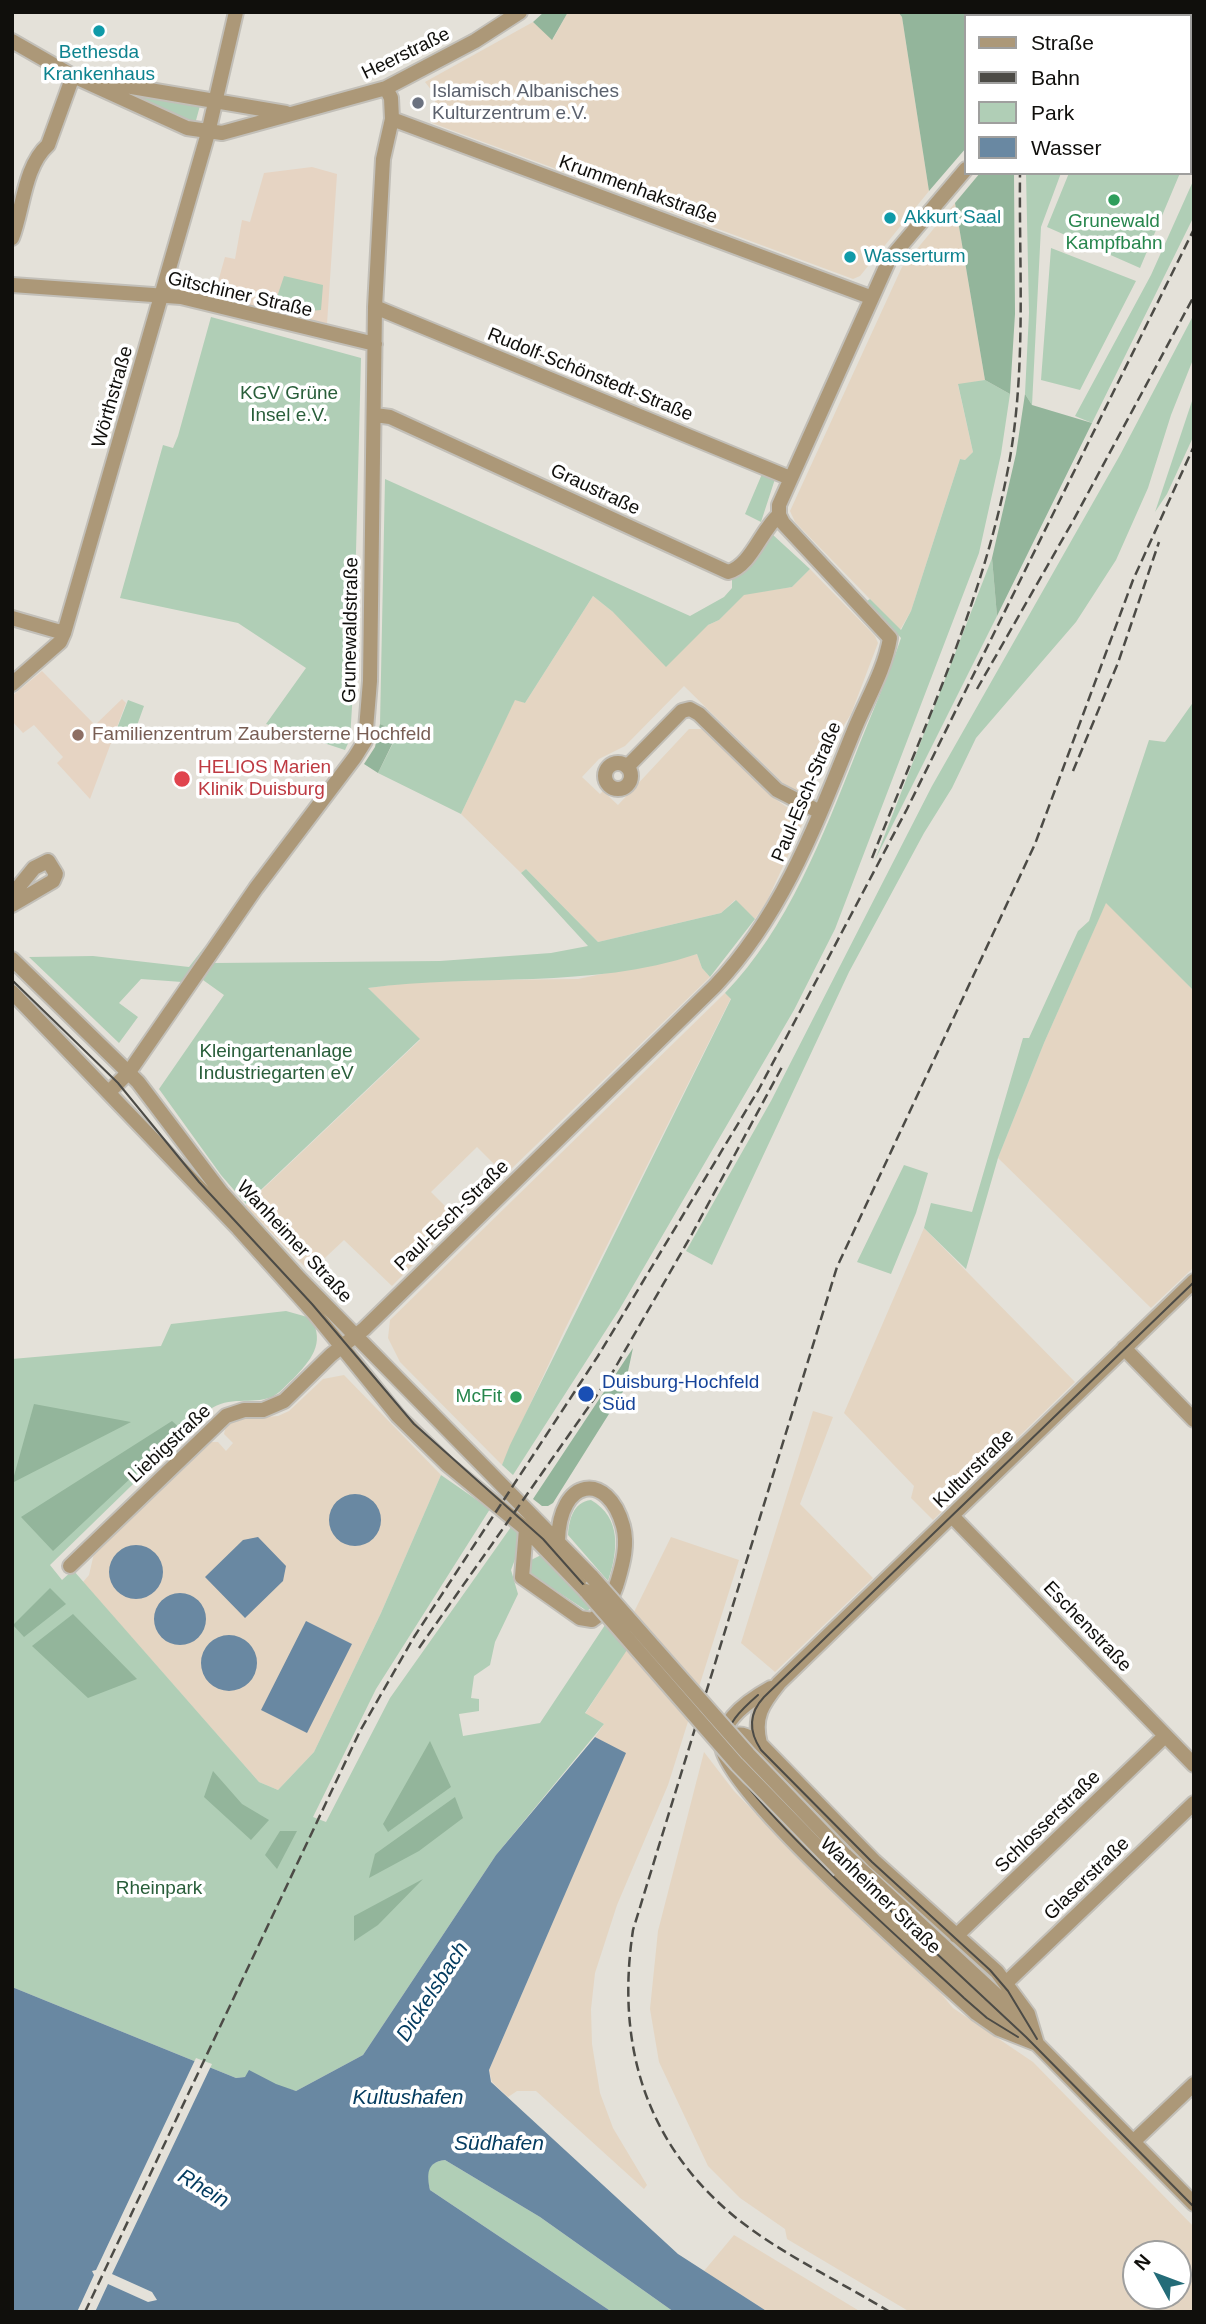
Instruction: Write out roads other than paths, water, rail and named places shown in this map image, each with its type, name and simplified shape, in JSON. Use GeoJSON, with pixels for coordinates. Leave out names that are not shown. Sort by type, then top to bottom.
{"type":"FeatureCollection","features":[{"type":"Feature","properties":{"kind":"street","name":"Wörthstraße"},"geometry":{"type":"LineString","coordinates":[[12,684],[60,642],[64,633],[208,133],[236,12]]}},
{"type":"Feature","properties":{"kind":"street","name":"Heerstraße"},"geometry":{"type":"LineString","coordinates":[[12,41],[76,78],[187,128],[222,133],[386,88],[475,41],[520,12]]}},
{"type":"Feature","properties":{"kind":"street","name":"Heerstraße"},"geometry":{"type":"LineString","coordinates":[[76,78],[276,113],[301,113]]}},
{"type":"Feature","properties":{"kind":"street"},"geometry":{"type":"LineString","coordinates":[[12,238],[40,152],[48,145],[76,78]]}},
{"type":"Feature","properties":{"kind":"street","name":"Grunewaldstraße"},"geometry":{"type":"LineString","coordinates":[[109,1092],[129,1072],[256,888],[365,741],[369,694],[375,307],[383,159],[392,119],[391,98],[386,88]]}},
{"type":"Feature","properties":{"kind":"street","name":"Krummenhakstraße"},"geometry":{"type":"LineString","coordinates":[[392,119],[870,296]]}},
{"type":"Feature","properties":{"kind":"street"},"geometry":{"type":"LineString","coordinates":[[779,515],[779,505],[790,478],[870,296],[889,260],[964,171]]}},
{"type":"Feature","properties":{"kind":"street","name":"Gitschiner Straße"},"geometry":{"type":"LineString","coordinates":[[12,285],[162,295],[375,344]]}},
{"type":"Feature","properties":{"kind":"street","name":"Rudolf-Schönstedt-Straße"},"geometry":{"type":"LineString","coordinates":[[375,307],[790,478]]}},
{"type":"Feature","properties":{"kind":"street","name":"Graustraße"},"geometry":{"type":"LineString","coordinates":[[374,415],[390,417],[728,572],[736,570],[743,563],[768,524],[779,515]]}},
{"type":"Feature","properties":{"kind":"street","name":"Paul-Esch-Straße"},"geometry":{"type":"LineString","coordinates":[[340,1347],[355,1336],[728,973],[789,881],[820,812],[890,638],[779,515]]}},
{"type":"Feature","properties":{"kind":"street"},"geometry":{"type":"LineString","coordinates":[[12,618],[64,633]]}},
{"type":"Feature","properties":{"kind":"street"},"geometry":{"type":"LineString","coordinates":[[627,767],[682,711],[690,709],[699,714],[777,790],[820,812]]}},
{"type":"Feature","properties":{"kind":"street"},"geometry":{"type":"LineString","coordinates":[[12,895],[34,868],[48,861],[53,866],[57,874],[53,881],[12,905]]}},
{"type":"Feature","properties":{"kind":"street","name":"Wanheimer Straße"},"geometry":{"type":"LineString","coordinates":[[12,959],[129,1072],[221,1192],[355,1336],[533,1514],[586,1591],[737,1764],[843,1862],[1007,2023],[1037,2044],[1194,2204]]}},
{"type":"Feature","properties":{"kind":"street","name":"Wanheimer Straße"},"geometry":{"type":"LineString","coordinates":[[12,992],[270,1264],[376,1392],[420,1438],[526,1529],[553,1545],[592,1577],[843,1862]]}},
{"type":"Feature","properties":{"kind":"street","name":"Kulturstraße"},"geometry":{"type":"LineString","coordinates":[[779,1683],[1194,1281]]}},
{"type":"Feature","properties":{"kind":"street","name":"Liebigstraße"},"geometry":{"type":"LineString","coordinates":[[70,1566],[226,1416],[233,1412],[273,1408],[340,1347]]}},
{"type":"Feature","properties":{"kind":"street"},"geometry":{"type":"LineString","coordinates":[[1125,1348],[1194,1420]]}},
{"type":"Feature","properties":{"kind":"street"},"geometry":{"type":"LineString","coordinates":[[525,1557],[553,1545],[561,1510],[575,1491],[591,1489],[605,1497],[622,1524],[623,1561],[616,1587],[598,1616],[592,1620],[580,1618],[529,1584],[521,1574],[526,1529]]}},
{"type":"Feature","properties":{"kind":"street"},"geometry":{"type":"LineString","coordinates":[[533,1514],[546,1516],[561,1510]]}},
{"type":"Feature","properties":{"kind":"street","name":"Eschenstraße"},"geometry":{"type":"LineString","coordinates":[[952,1516],[1165,1736],[1191,1756]]}},
{"type":"Feature","properties":{"kind":"street"},"geometry":{"type":"LineString","coordinates":[[760,1744],[756,1728],[757,1715],[779,1683]]}},
{"type":"Feature","properties":{"kind":"street"},"geometry":{"type":"LineString","coordinates":[[722,1748],[723,1733],[733,1718],[757,1696],[779,1683]]}},
{"type":"Feature","properties":{"kind":"street"},"geometry":{"type":"LineString","coordinates":[[722,1748],[729,1738],[738,1734],[747,1735],[760,1744]]}},
{"type":"Feature","properties":{"kind":"street","name":"Schlosserstraße"},"geometry":{"type":"LineString","coordinates":[[956,1936],[1165,1736]]}},
{"type":"Feature","properties":{"kind":"street","name":"Wanheimer Straße"},"geometry":{"type":"LineString","coordinates":[[760,1744],[874,1861],[1007,1982],[1028,2014],[1037,2044]]}},
{"type":"Feature","properties":{"kind":"street","name":"Wanheimer Straße"},"geometry":{"type":"LineString","coordinates":[[722,1748],[740,1784],[791,1839],[934,1975],[976,2013],[999,2029],[1037,2044]]}},
{"type":"Feature","properties":{"kind":"street","name":"Glaserstraße"},"geometry":{"type":"LineString","coordinates":[[1007,1982],[1194,1803]]}},
{"type":"Feature","properties":{"kind":"street"},"geometry":{"type":"LineString","coordinates":[[1133,2142],[1194,2084]]}},
{"type":"Feature","properties":{"kind":"water"},"geometry":{"type":"Polygon","coordinates":[[[355,1494],[374,1501],[381,1520],[374,1539],[355,1546],[336,1539],[329,1520],[336,1501],[355,1494]]]}},
{"type":"Feature","properties":{"kind":"water"},"geometry":{"type":"Polygon","coordinates":[[[258,1537],[286,1566],[283,1581],[245,1618],[205,1577],[243,1540],[258,1537]]]}},
{"type":"Feature","properties":{"kind":"water"},"geometry":{"type":"Polygon","coordinates":[[[136,1545],[155,1553],[163,1572],[155,1591],[136,1599],[117,1591],[109,1572],[117,1553],[136,1545]]]}},
{"type":"Feature","properties":{"kind":"water"},"geometry":{"type":"Polygon","coordinates":[[[180,1593],[190,1595],[198,1601],[204,1609],[204,1629],[198,1637],[190,1643],[180,1645],[170,1643],[162,1637],[156,1629],[154,1619],[156,1609],[162,1601],[170,1595],[180,1593]]]}},
{"type":"Feature","properties":{"kind":"water"},"geometry":{"type":"Polygon","coordinates":[[[306,1621],[352,1644],[307,1733],[261,1710],[306,1621]]]}},
{"type":"Feature","properties":{"kind":"water"},"geometry":{"type":"Polygon","coordinates":[[[229,1635],[240,1637],[249,1643],[255,1652],[255,1674],[249,1683],[240,1689],[229,1691],[218,1689],[209,1683],[203,1674],[201,1663],[203,1652],[209,1643],[218,1637],[229,1635]]]}},
{"type":"Feature","properties":{"kind":"water"},"geometry":{"type":"Polygon","coordinates":[[[595,1737],[626,1753],[489,2070],[491,2082],[678,2254],[768,2312],[674,2312],[540,2217],[445,2160],[434,2163],[429,2170],[430,2190],[612,2312],[12,2312],[12,1987],[236,2078],[245,2077],[249,2070],[296,2091],[363,2055],[496,1855],[595,1737]]]}},
{"type":"Feature","properties":{"kind":"tram line"},"geometry":{"type":"LineString","coordinates":[[12,980],[118,1083],[199,1182],[312,1304],[414,1424],[543,1539],[741,1762],[814,1839],[1026,2037],[1194,2207]]}},
{"type":"Feature","properties":{"kind":"tram line"},"geometry":{"type":"LineString","coordinates":[[1037,2039],[1008,1991],[990,1970],[872,1862],[761,1750],[752,1730],[753,1716],[764,1697],[1194,1282]]}},
{"type":"Feature","properties":{"kind":"tram line"},"geometry":{"type":"LineString","coordinates":[[758,1695],[740,1712],[727,1732],[725,1748],[735,1769],[792,1836],[872,1913],[987,2018],[1018,2037]]}},
{"type":"Feature","properties":{"kind":"railway"},"geometry":{"type":"LineString","coordinates":[[872,858],[951,661],[969,611],[999,509],[1010,458],[1018,387],[1021,316],[1020,175]]}},
{"type":"Feature","properties":{"kind":"railway"},"geometry":{"type":"LineString","coordinates":[[85,2312],[360,1731],[414,1637],[598,1356],[759,1089],[907,809],[1194,229]]}},
{"type":"Feature","properties":{"kind":"railway"},"geometry":{"type":"LineString","coordinates":[[977,689],[1073,521],[1194,296]]}},
{"type":"Feature","properties":{"kind":"railway"},"geometry":{"type":"LineString","coordinates":[[890,2312],[791,2255],[735,2217],[704,2188],[678,2156],[658,2123],[644,2088],[634,2051],[629,2012],[633,1930],[837,1267],[1035,844],[1133,580],[1194,446]]}},
{"type":"Feature","properties":{"kind":"railway"},"geometry":{"type":"LineString","coordinates":[[1073,771],[1118,663],[1159,542]]}},
{"type":"Feature","properties":{"kind":"railway"},"geometry":{"type":"LineString","coordinates":[[419,1648],[611,1375],[692,1234],[782,1067]]}},
{"type":"Feature","properties":{"kind":"place","name":"Bethesda Krankenhaus"},"geometry":{"type":"Point","coordinates":[99,31]}},
{"type":"Feature","properties":{"kind":"place","name":"Islamisch Albanisches Kulturzentrum e.V."},"geometry":{"type":"Point","coordinates":[418,103]}},
{"type":"Feature","properties":{"kind":"place","name":"Grunewald Kampfbahn"},"geometry":{"type":"Point","coordinates":[1114,200]}},
{"type":"Feature","properties":{"kind":"place","name":"Akkurt Saal"},"geometry":{"type":"Point","coordinates":[890,218]}},
{"type":"Feature","properties":{"kind":"place","name":"Wasserturm"},"geometry":{"type":"Point","coordinates":[850,257]}},
{"type":"Feature","properties":{"kind":"place","name":"Familienzentrum Zaubersterne Hochfeld"},"geometry":{"type":"Point","coordinates":[78,735]}},
{"type":"Feature","properties":{"kind":"place","name":"HELIOS Marien Klinik Duisburg"},"geometry":{"type":"Point","coordinates":[182,779]}},
{"type":"Feature","properties":{"kind":"place","name":"Duisburg-Hochfeld Süd"},"geometry":{"type":"Point","coordinates":[586,1394]}},
{"type":"Feature","properties":{"kind":"place","name":"McFit"},"geometry":{"type":"Point","coordinates":[516,1397]}},
{"type":"Feature","properties":{"kind":"park label","name":"KGV Grüne Insel e.V."},"geometry":{"type":"Point","coordinates":[289,405]}},
{"type":"Feature","properties":{"kind":"park label","name":"Kleingartenanlage Industriegarten eV"},"geometry":{"type":"Point","coordinates":[276,1063]}},
{"type":"Feature","properties":{"kind":"park label","name":"Rheinpark"},"geometry":{"type":"Point","coordinates":[159,1889]}},
{"type":"Feature","properties":{"kind":"water label","name":"Dickelsbach"},"geometry":{"type":"Point","coordinates":[433,1992]}},
{"type":"Feature","properties":{"kind":"water label","name":"Kultushafen"},"geometry":{"type":"Point","coordinates":[408,2098]}},
{"type":"Feature","properties":{"kind":"water label","name":"Südhafen"},"geometry":{"type":"Point","coordinates":[499,2144]}},
{"type":"Feature","properties":{"kind":"water label","name":"Rhein"},"geometry":{"type":"Point","coordinates":[203,2189]}}]}
